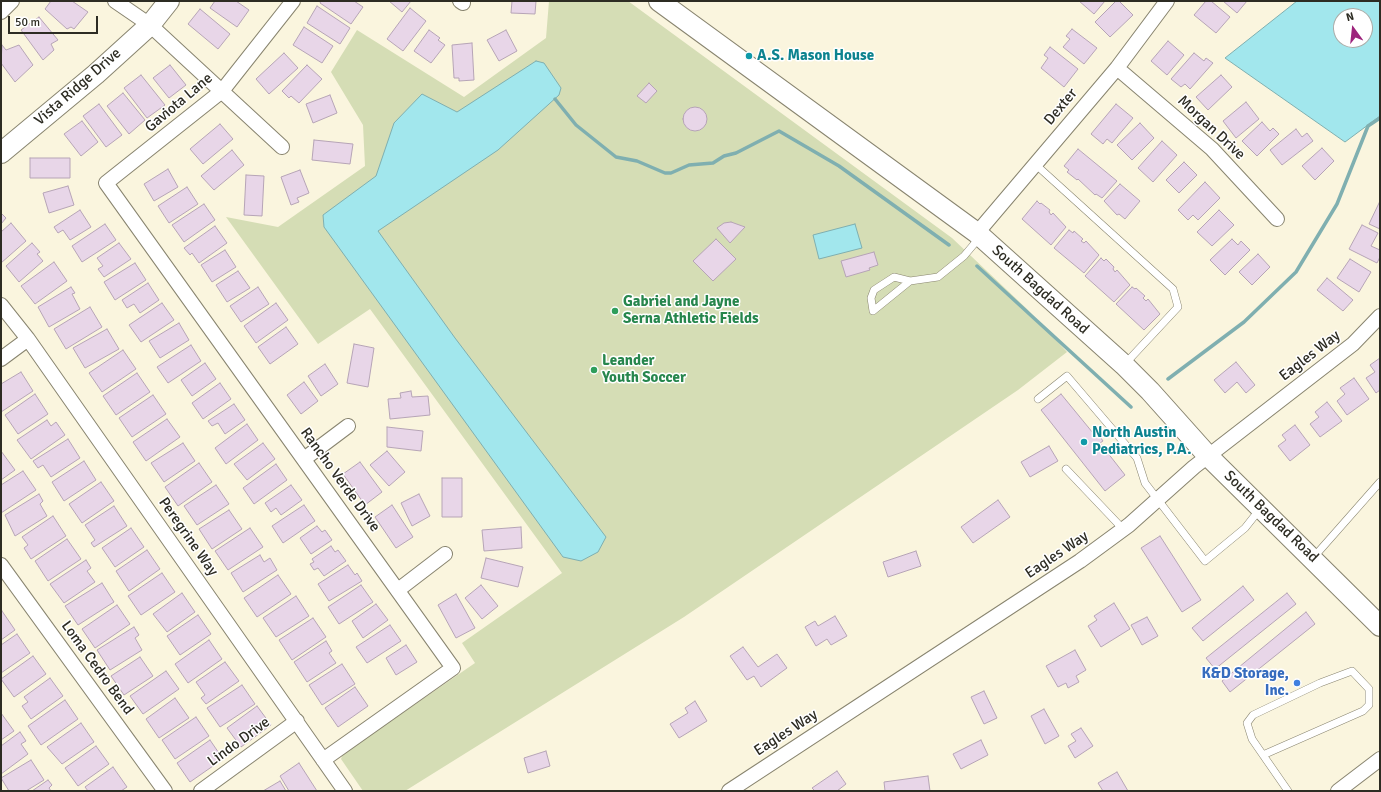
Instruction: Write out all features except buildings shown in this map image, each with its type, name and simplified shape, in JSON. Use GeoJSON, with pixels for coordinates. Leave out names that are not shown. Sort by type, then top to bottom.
{"type":"FeatureCollection","features":[{"type":"Feature","properties":{"kind":"main road","name":"Vista Ridge Drive"},"geometry":{"type":"LineString","coordinates":[[1,153],[96,74],[150,24],[169,1]]}},
{"type":"Feature","properties":{"kind":"main road","name":"South Bagdad Road"},"geometry":{"type":"LineString","coordinates":[[660,1],[979,235],[1124,365],[1209,457],[1313,558],[1380,626]]}},
{"type":"Feature","properties":{"kind":"street"},"geometry":{"type":"LineString","coordinates":[[1,12],[12,1]]}},
{"type":"Feature","properties":{"kind":"street"},"geometry":{"type":"LineString","coordinates":[[115,1],[150,24],[282,147]]}},
{"type":"Feature","properties":{"kind":"street","name":"Gaviota Lane"},"geometry":{"type":"LineString","coordinates":[[106,183],[222,91],[293,1]]}},
{"type":"Feature","properties":{"kind":"street","name":"Dexter"},"geometry":{"type":"LineString","coordinates":[[979,235],[1035,164],[1117,68],[1167,1]]}},
{"type":"Feature","properties":{"kind":"street","name":"Morgan Drive"},"geometry":{"type":"LineString","coordinates":[[1117,68],[1212,149],[1277,219]]}},
{"type":"Feature","properties":{"kind":"street","name":"Rancho Verde Drive"},"geometry":{"type":"LineString","coordinates":[[106,183],[453,668],[323,760]]}},
{"type":"Feature","properties":{"kind":"street","name":"Peregrine Way"},"geometry":{"type":"LineString","coordinates":[[1,305],[28,340],[345,791]]}},
{"type":"Feature","properties":{"kind":"street","name":"Eagles Way"},"geometry":{"type":"LineString","coordinates":[[729,791],[1080,561],[1123,529],[1194,467],[1209,457],[1353,344],[1380,316]]}},
{"type":"Feature","properties":{"kind":"street"},"geometry":{"type":"LineString","coordinates":[[1,359],[28,340]]}},
{"type":"Feature","properties":{"kind":"street"},"geometry":{"type":"LineString","coordinates":[[304,459],[348,426]]}},
{"type":"Feature","properties":{"kind":"street"},"geometry":{"type":"LineString","coordinates":[[398,590],[445,554]]}},
{"type":"Feature","properties":{"kind":"street","name":"Loma Cedro Bend"},"geometry":{"type":"LineString","coordinates":[[1,565],[165,791]]}},
{"type":"Feature","properties":{"kind":"street","name":"Lindo Drive"},"geometry":{"type":"LineString","coordinates":[[201,791],[297,721]]}},
{"type":"Feature","properties":{"kind":"street"},"geometry":{"type":"LineString","coordinates":[[1338,791],[1380,759]]}},
{"type":"Feature","properties":{"kind":"lane"},"geometry":{"type":"LineString","coordinates":[[1035,164],[1173,289],[1178,307],[1124,365]]}},
{"type":"Feature","properties":{"kind":"lane"},"geometry":{"type":"LineString","coordinates":[[910,281],[873,311],[871,298],[874,290],[894,277],[910,281],[938,277],[964,256],[979,235]]}},
{"type":"Feature","properties":{"kind":"lane"},"geometry":{"type":"LineString","coordinates":[[1038,399],[1067,376],[1137,458],[1145,483],[1205,561],[1245,528],[1261,507]]}},
{"type":"Feature","properties":{"kind":"lane"},"geometry":{"type":"LineString","coordinates":[[1066,469],[1123,529]]}},
{"type":"Feature","properties":{"kind":"lane"},"geometry":{"type":"LineString","coordinates":[[1313,558],[1380,482]]}},
{"type":"Feature","properties":{"kind":"lane"},"geometry":{"type":"LineString","coordinates":[[1263,755],[1364,711],[1369,705],[1369,689],[1352,671],[1320,683],[1253,715],[1247,723],[1252,739],[1263,755],[1288,791]]}},
{"type":"Feature","properties":{"kind":"green space"},"geometry":{"type":"Polygon","coordinates":[[[549,1],[628,1],[952,238],[1027,309],[1067,352],[1018,390],[684,617],[405,791],[363,791],[341,759],[343,754],[475,663],[462,643],[562,573],[370,309],[318,344],[226,217],[278,227],[365,166],[363,125],[331,72],[357,30],[464,97],[546,38],[549,1]]]}},
{"type":"Feature","properties":{"kind":"water"},"geometry":{"type":"Polygon","coordinates":[[[1297,1],[1380,1],[1380,116],[1345,142],[1225,58],[1297,1]]]}},
{"type":"Feature","properties":{"kind":"water"},"geometry":{"type":"Polygon","coordinates":[[[536,61],[544,63],[561,88],[559,95],[498,150],[378,231],[455,338],[606,537],[598,552],[581,561],[563,557],[324,227],[323,215],[376,176],[394,123],[422,94],[457,112],[536,61]]]}},
{"type":"Feature","properties":{"kind":"water"},"geometry":{"type":"Polygon","coordinates":[[[855,224],[862,248],[819,259],[813,235],[855,224]]]}},
{"type":"Feature","properties":{"kind":"waterway"},"geometry":{"type":"LineString","coordinates":[[555,99],[576,125],[616,157],[637,161],[665,173],[671,173],[689,165],[713,163],[724,156],[736,153],[779,131],[839,166],[949,245]]}},
{"type":"Feature","properties":{"kind":"waterway"},"geometry":{"type":"LineString","coordinates":[[1168,379],[1244,322],[1296,272],[1337,204],[1368,126],[1380,118]]}},
{"type":"Feature","properties":{"kind":"waterway"},"geometry":{"type":"LineString","coordinates":[[977,266],[1131,407]]}},
{"type":"Feature","properties":{"kind":"place","name":"A.S. Mason House"},"geometry":{"type":"Point","coordinates":[749,56]}},
{"type":"Feature","properties":{"kind":"place","name":"Gabriel and Jayne Serna Athletic Fields"},"geometry":{"type":"Point","coordinates":[615,311]}},
{"type":"Feature","properties":{"kind":"place","name":"Leander Youth Soccer"},"geometry":{"type":"Point","coordinates":[594,370]}},
{"type":"Feature","properties":{"kind":"place","name":"North Austin Pediatrics, P.A."},"geometry":{"type":"Point","coordinates":[1084,442]}},
{"type":"Feature","properties":{"kind":"place","name":"K&D Storage, Inc."},"geometry":{"type":"Point","coordinates":[1297,683]}}]}
